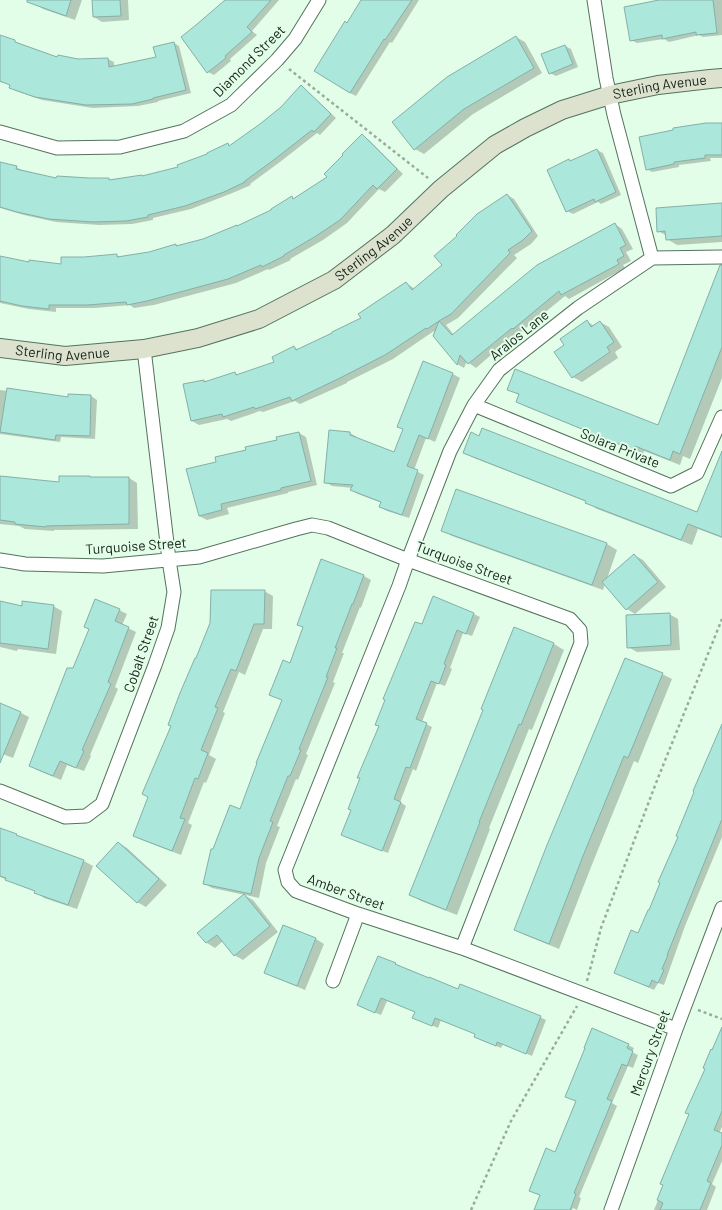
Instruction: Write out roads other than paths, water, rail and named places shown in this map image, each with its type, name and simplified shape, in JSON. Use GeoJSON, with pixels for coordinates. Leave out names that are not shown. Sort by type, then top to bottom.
{"type":"FeatureCollection","features":[{"type":"Feature","properties":{"kind":"street","name":"Diamond Street"},"geometry":{"type":"LineString","coordinates":[[0,132],[57,148],[120,147],[184,131],[231,105],[277,60],[295,39],[319,0]]}},
{"type":"Feature","properties":{"kind":"street"},"geometry":{"type":"LineString","coordinates":[[594,0],[614,115],[652,258],[722,257]]}},
{"type":"Feature","properties":{"kind":"street","name":"Sterling Avenue"},"geometry":{"type":"LineString","coordinates":[[0,348],[65,356],[144,349],[198,338],[259,319],[334,280],[393,235],[441,189],[495,145],[524,128],[562,110],[610,95],[658,86],[722,78]]}},
{"type":"Feature","properties":{"kind":"street","name":"Aralos Lane"},"geometry":{"type":"LineString","coordinates":[[408,560],[450,451],[474,405],[499,370],[578,308],[652,258]]}},
{"type":"Feature","properties":{"kind":"street","name":"Cobalt Street"},"geometry":{"type":"LineString","coordinates":[[0,791],[66,817],[86,816],[102,804],[156,665],[168,628],[174,592],[144,349]]}},
{"type":"Feature","properties":{"kind":"street","name":"Solara Private"},"geometry":{"type":"LineString","coordinates":[[474,405],[671,486],[696,473],[722,417]]}},
{"type":"Feature","properties":{"kind":"street","name":"Turquoise Street"},"geometry":{"type":"LineString","coordinates":[[0,560],[25,564],[103,566],[199,557],[312,525],[328,528],[408,560],[570,619],[580,630],[581,644],[462,948]]}},
{"type":"Feature","properties":{"kind":"street","name":"Amber Street"},"geometry":{"type":"LineString","coordinates":[[408,560],[399,586],[285,870],[288,882],[296,891],[358,914],[462,948],[676,1029]]}},
{"type":"Feature","properties":{"kind":"street","name":"Mercury Street"},"geometry":{"type":"LineString","coordinates":[[611,1210],[676,1029],[722,908]]}},
{"type":"Feature","properties":{"kind":"street"},"geometry":{"type":"LineString","coordinates":[[333,981],[358,914]]}}]}
